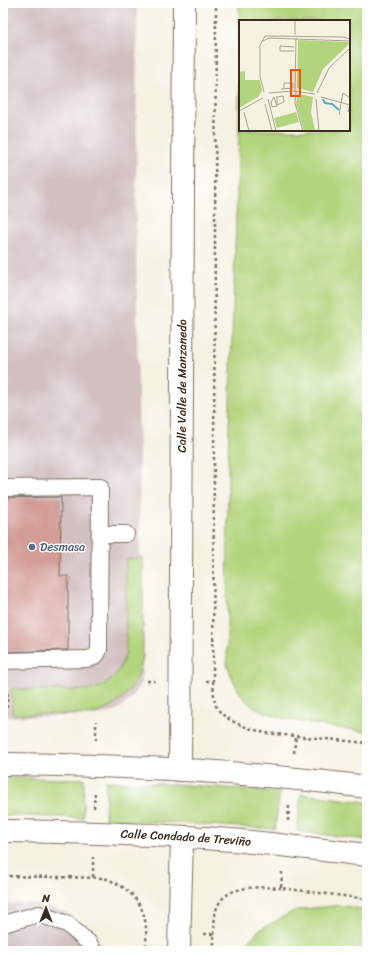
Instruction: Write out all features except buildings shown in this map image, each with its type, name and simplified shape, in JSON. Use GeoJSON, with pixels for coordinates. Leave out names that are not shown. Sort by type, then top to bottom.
{"type":"FeatureCollection","features":[{"type":"Feature","properties":{"kind":"street","name":"Calle Valle de Manzanedo"},"geometry":{"type":"LineString","coordinates":[[180,770],[184,3]]}},
{"type":"Feature","properties":{"kind":"street"},"geometry":{"type":"LineString","coordinates":[[3,764],[95,765],[180,770],[292,778],[367,787]]}},
{"type":"Feature","properties":{"kind":"street","name":"Calle Condado de Treviño"},"geometry":{"type":"LineString","coordinates":[[3,831],[94,832],[230,840],[367,855]]}},
{"type":"Feature","properties":{"kind":"street"},"geometry":{"type":"LineString","coordinates":[[179,951],[182,837]]}},
{"type":"Feature","properties":{"kind":"lane"},"geometry":{"type":"LineString","coordinates":[[3,488],[100,487],[99,649],[97,654],[94,658],[87,659],[3,661]]}},
{"type":"Feature","properties":{"kind":"lane"},"geometry":{"type":"LineString","coordinates":[[100,534],[126,534]]}},
{"type":"Feature","properties":{"kind":"lane"},"geometry":{"type":"LineString","coordinates":[[3,924],[39,914],[68,924],[89,944],[93,951]]}},
{"type":"Feature","properties":{"kind":"path"},"geometry":{"type":"LineString","coordinates":[[216,3],[213,681],[216,706],[223,715],[234,722],[265,733],[367,743]]}},
{"type":"Feature","properties":{"kind":"path"},"geometry":{"type":"LineString","coordinates":[[147,681],[213,681]]}},
{"type":"Feature","properties":{"kind":"path"},"geometry":{"type":"LineString","coordinates":[[6,720],[8,690]]}},
{"type":"Feature","properties":{"kind":"path"},"geometry":{"type":"LineString","coordinates":[[93,877],[96,721]]}},
{"type":"Feature","properties":{"kind":"path"},"geometry":{"type":"LineString","coordinates":[[3,876],[93,877],[104,878],[118,883],[130,892],[141,906],[146,920],[146,951]]}},
{"type":"Feature","properties":{"kind":"path"},"geometry":{"type":"LineString","coordinates":[[214,934],[215,914],[220,901],[232,891],[260,887],[281,888]]}},
{"type":"Feature","properties":{"kind":"shaded area"},"geometry":{"type":"Polygon","coordinates":[[[3,3],[137,3],[136,234],[142,682],[132,698],[115,712],[90,716],[3,717],[3,3]]]}},
{"type":"Feature","properties":{"kind":"shaded area"},"geometry":{"type":"Polygon","coordinates":[[[37,903],[67,913],[88,929],[106,951],[3,951],[3,904],[37,903]]]}},
{"type":"Feature","properties":{"kind":"green space"},"geometry":{"type":"Polygon","coordinates":[[[239,3],[367,3],[367,732],[306,723],[274,715],[250,704],[242,696],[236,686],[227,665],[228,458],[239,131],[350,131],[350,20],[239,20],[239,3]]]}},
{"type":"Feature","properties":{"kind":"green space"},"geometry":{"type":"Polygon","coordinates":[[[143,558],[143,655],[138,674],[128,692],[114,705],[105,710],[92,714],[12,714],[12,689],[86,690],[103,685],[110,681],[116,674],[122,664],[126,652],[126,559],[143,558]]]}},
{"type":"Feature","properties":{"kind":"green space"},"geometry":{"type":"Polygon","coordinates":[[[3,778],[84,779],[83,818],[3,815],[3,778]]]}},
{"type":"Feature","properties":{"kind":"green space"},"geometry":{"type":"Polygon","coordinates":[[[106,781],[280,792],[275,829],[105,819],[106,781]]]}},
{"type":"Feature","properties":{"kind":"green space"},"geometry":{"type":"Polygon","coordinates":[[[301,794],[367,802],[367,840],[297,831],[301,794]]]}},
{"type":"Feature","properties":{"kind":"green space"},"geometry":{"type":"Polygon","coordinates":[[[340,905],[367,910],[367,951],[238,951],[259,930],[296,910],[340,905]]]}},
{"type":"Feature","properties":{"kind":"place","name":"Desmasa"},"geometry":{"type":"Point","coordinates":[32,547]}}]}
